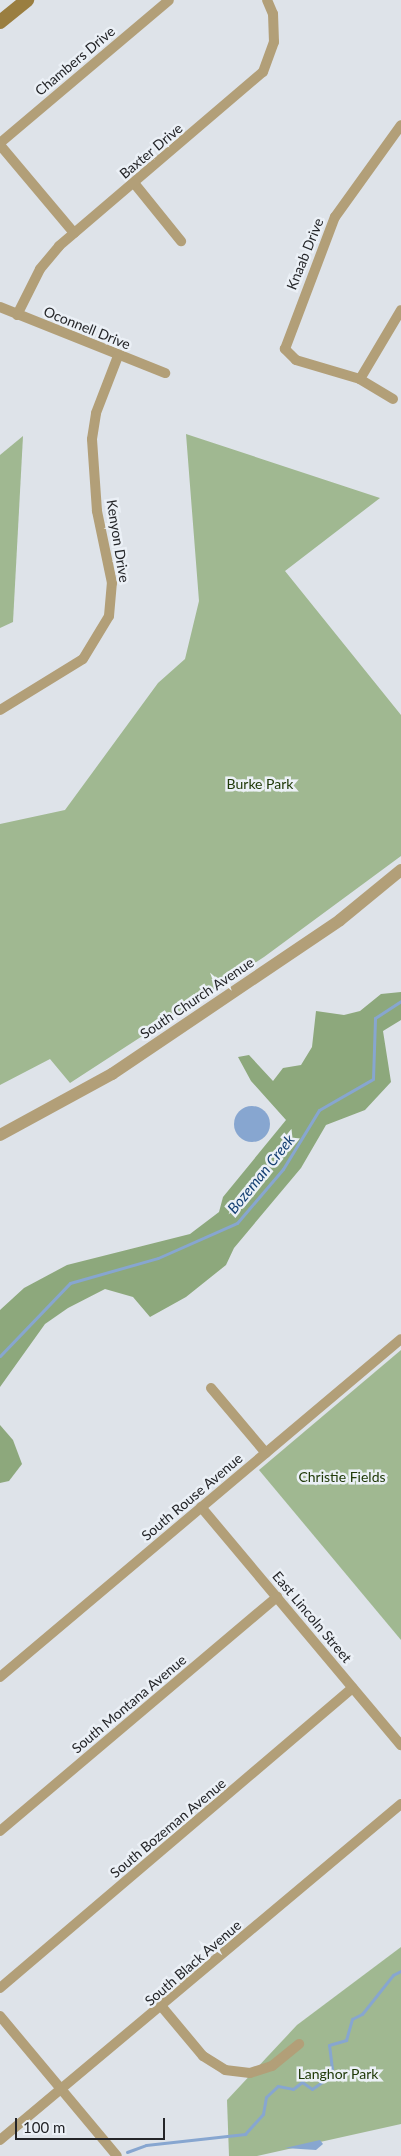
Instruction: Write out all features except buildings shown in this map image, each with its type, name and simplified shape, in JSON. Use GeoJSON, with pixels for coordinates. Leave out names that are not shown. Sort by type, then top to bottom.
{"type":"FeatureCollection","features":[{"type":"Feature","properties":{"kind":"main road"},"geometry":{"type":"LineString","coordinates":[[0,22],[27,0]]}},
{"type":"Feature","properties":{"kind":"street","name":"Chambers Drive"},"geometry":{"type":"LineString","coordinates":[[0,144],[169,0]]}},
{"type":"Feature","properties":{"kind":"street","name":"Baxter Drive"},"geometry":{"type":"LineString","coordinates":[[17,315],[48,258],[74,233],[263,72],[274,42],[273,14],[267,0]]}},
{"type":"Feature","properties":{"kind":"street","name":"Knaab Drive"},"geometry":{"type":"LineString","coordinates":[[360,379],[296,360],[287,353],[289,333],[329,229],[401,125]]}},
{"type":"Feature","properties":{"kind":"street"},"geometry":{"type":"LineString","coordinates":[[0,144],[74,233]]}},
{"type":"Feature","properties":{"kind":"street"},"geometry":{"type":"LineString","coordinates":[[134,183],[181,241]]}},
{"type":"Feature","properties":{"kind":"street","name":"Oconnell Drive"},"geometry":{"type":"LineString","coordinates":[[0,307],[118,356],[166,373]]}},
{"type":"Feature","properties":{"kind":"street"},"geometry":{"type":"LineString","coordinates":[[393,399],[360,379],[401,310]]}},
{"type":"Feature","properties":{"kind":"street","name":"Kenyon Drive"},"geometry":{"type":"LineString","coordinates":[[0,710],[83,659],[109,616],[112,583],[97,511],[92,439],[96,413],[118,356]]}},
{"type":"Feature","properties":{"kind":"street","name":"South Church Avenue"},"geometry":{"type":"LineString","coordinates":[[0,1135],[112,1074],[340,920],[401,870]]}},
{"type":"Feature","properties":{"kind":"street","name":"South Rouse Avenue"},"geometry":{"type":"LineString","coordinates":[[0,1677],[401,1339]]}},
{"type":"Feature","properties":{"kind":"street"},"geometry":{"type":"LineString","coordinates":[[211,1388],[266,1453]]}},
{"type":"Feature","properties":{"kind":"street","name":"East Lincoln Street"},"geometry":{"type":"LineString","coordinates":[[201,1507],[401,1745]]}},
{"type":"Feature","properties":{"kind":"street","name":"South Montana Avenue"},"geometry":{"type":"LineString","coordinates":[[0,1831],[277,1597]]}},
{"type":"Feature","properties":{"kind":"street","name":"South Bozeman Avenue"},"geometry":{"type":"LineString","coordinates":[[0,1988],[353,1688]]}},
{"type":"Feature","properties":{"kind":"street","name":"South Black Avenue"},"geometry":{"type":"LineString","coordinates":[[0,2140],[62,2091],[401,1804]]}},
{"type":"Feature","properties":{"kind":"street"},"geometry":{"type":"LineString","coordinates":[[162,2007],[203,2056],[225,2070],[250,2073],[272,2066],[300,2044]]}},
{"type":"Feature","properties":{"kind":"street"},"geometry":{"type":"LineString","coordinates":[[0,2016],[116,2156]]}},
{"type":"Feature","properties":{"kind":"green space","name":"Burke Park"},"geometry":{"type":"Polygon","coordinates":[[[186,434],[380,498],[285,571],[401,715],[401,856],[264,957],[70,1083],[50,1059],[0,1085],[0,824],[65,810],[158,683],[185,659],[199,601],[186,434]]]}},
{"type":"Feature","properties":{"kind":"green space"},"geometry":{"type":"Polygon","coordinates":[[[23,436],[13,622],[0,628],[0,455],[23,436]]]}},
{"type":"Feature","properties":{"kind":"green space"},"geometry":{"type":"Polygon","coordinates":[[[401,992],[401,1020],[383,1031],[391,1082],[365,1110],[326,1125],[301,1168],[234,1248],[226,1265],[186,1297],[150,1317],[133,1297],[105,1289],[68,1308],[45,1324],[0,1387],[0,1310],[24,1288],[67,1265],[190,1234],[219,1212],[223,1197],[286,1120],[251,1081],[238,1057],[249,1055],[273,1081],[283,1068],[301,1065],[312,1047],[316,1011],[344,1015],[360,1011],[381,994],[401,992]]]}},
{"type":"Feature","properties":{"kind":"green space","name":"Christie Fields"},"geometry":{"type":"Polygon","coordinates":[[[401,1350],[401,1640],[259,1470],[401,1350]]]}},
{"type":"Feature","properties":{"kind":"green space"},"geometry":{"type":"Polygon","coordinates":[[[0,1425],[13,1440],[22,1464],[9,1481],[0,1483],[0,1425]]]}},
{"type":"Feature","properties":{"kind":"green space","name":"Langhor Park"},"geometry":{"type":"Polygon","coordinates":[[[401,1947],[401,2124],[257,2156],[229,2156],[227,2100],[297,2025],[401,1947]]]}},
{"type":"Feature","properties":{"kind":"water"},"geometry":{"type":"Polygon","coordinates":[[[252,1106],[259,1107],[265,1111],[269,1117],[269,1131],[265,1137],[259,1141],[252,1142],[245,1141],[239,1137],[235,1131],[234,1124],[235,1117],[239,1111],[245,1107],[252,1106]]]}},
{"type":"Feature","properties":{"kind":"water"},"geometry":{"type":"Polygon","coordinates":[[[320,2140],[323,2144],[316,2150],[285,2148],[320,2140]]]}},
{"type":"Feature","properties":{"kind":"waterway","name":"Bozeman Creek"},"geometry":{"type":"LineString","coordinates":[[0,1356],[70,1283],[158,1258],[237,1223],[283,1169],[319,1110],[373,1079],[375,1018],[401,1001]]}},
{"type":"Feature","properties":{"kind":"waterway"},"geometry":{"type":"LineString","coordinates":[[127,2152],[146,2145],[245,2134],[263,2114],[266,2097],[278,2086],[293,2089],[302,2082],[312,2089],[325,2080],[332,2069],[329,2045],[346,2040],[352,2019],[362,2014],[393,1975],[401,1971]]}}]}
